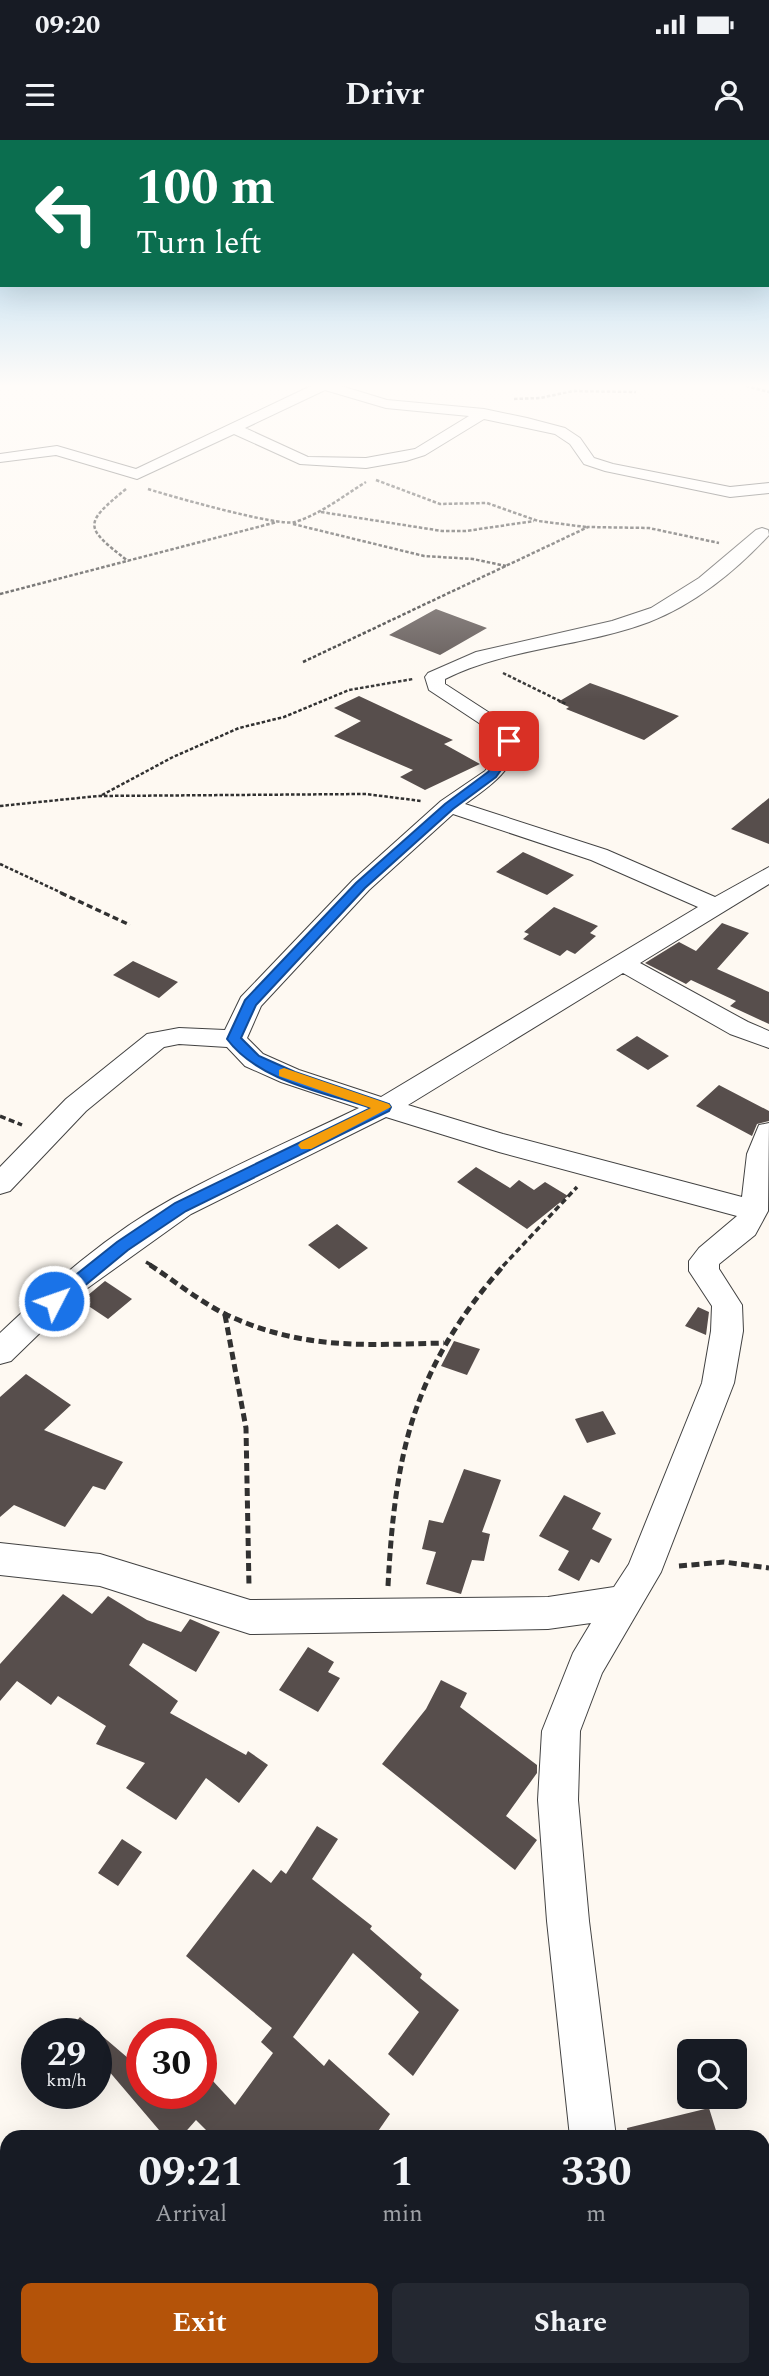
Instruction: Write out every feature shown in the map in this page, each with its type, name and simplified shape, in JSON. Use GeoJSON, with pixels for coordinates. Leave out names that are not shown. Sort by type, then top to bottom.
{"type":"FeatureCollection","features":[{"type":"Feature","properties":{"kind":"street"},"geometry":{"type":"LineString","coordinates":[[234,1039],[250,1003],[360,885],[449,806],[492,775],[505,757],[509,741],[503,731],[436,686],[435,677],[479,659],[642,618],[673,605],[743,549],[759,524],[748,501],[722,490]]}},
{"type":"Feature","properties":{"kind":"street"},"geometry":{"type":"LineString","coordinates":[[730,492],[746,490]]}},
{"type":"Feature","properties":{"kind":"street"},"geometry":{"type":"LineString","coordinates":[[449,806],[599,855],[718,907]]}},
{"type":"Feature","properties":{"kind":"street"},"geometry":{"type":"LineString","coordinates":[[0,1352],[71,1284],[181,1207],[384,1107],[769,874]]}},
{"type":"Feature","properties":{"kind":"street"},"geometry":{"type":"LineString","coordinates":[[623,963],[739,1028],[769,1040]]}},
{"type":"Feature","properties":{"kind":"street"},"geometry":{"type":"LineString","coordinates":[[0,1184],[75,1105],[132,1056],[156,1040],[179,1036],[234,1039],[254,1059],[290,1076],[384,1107],[594,1168],[753,1210]]}},
{"type":"Feature","properties":{"kind":"street"},"geometry":{"type":"LineString","coordinates":[[592,2130],[559,1813],[561,1731],[586,1665],[634,1587],[718,1383],[727,1331],[727,1305],[704,1271],[704,1261],[714,1248],[738,1234],[748,1223],[753,1210],[762,1143],[769,1132]]}},
{"type":"Feature","properties":{"kind":"street"},"geometry":{"type":"LineString","coordinates":[[0,1559],[100,1570],[250,1617],[548,1613],[634,1587]]}},
{"type":"Feature","properties":{"kind":"path"},"geometry":{"type":"LineString","coordinates":[[121,490],[96,513],[92,522],[94,533],[128,562]]}},
{"type":"Feature","properties":{"kind":"path"},"geometry":{"type":"LineString","coordinates":[[161,490],[189,502],[292,523],[424,556],[473,559],[506,566]]}},
{"type":"Feature","properties":{"kind":"path"},"geometry":{"type":"LineString","coordinates":[[292,523],[320,512],[352,490]]}},
{"type":"Feature","properties":{"kind":"path"},"geometry":{"type":"LineString","coordinates":[[404,490],[440,504],[487,503],[538,521]]}},
{"type":"Feature","properties":{"kind":"path"},"geometry":{"type":"LineString","coordinates":[[320,512],[442,531],[466,531],[538,521],[588,527],[649,528],[743,549]]}},
{"type":"Feature","properties":{"kind":"path"},"geometry":{"type":"LineString","coordinates":[[0,594],[277,522]]}},
{"type":"Feature","properties":{"kind":"path"},"geometry":{"type":"LineString","coordinates":[[303,662],[588,527]]}},
{"type":"Feature","properties":{"kind":"path"},"geometry":{"type":"LineString","coordinates":[[479,659],[566,704]]}},
{"type":"Feature","properties":{"kind":"path"},"geometry":{"type":"LineString","coordinates":[[99,796],[173,757],[239,728],[284,718],[349,690],[435,677]]}},
{"type":"Feature","properties":{"kind":"path"},"geometry":{"type":"LineString","coordinates":[[0,806],[99,796],[366,794],[449,806]]}},
{"type":"Feature","properties":{"kind":"path"},"geometry":{"type":"LineString","coordinates":[[0,864],[130,925]]}},
{"type":"Feature","properties":{"kind":"path"},"geometry":{"type":"LineString","coordinates":[[386,1617],[389,1546],[403,1454],[419,1400],[444,1343],[472,1304],[594,1168]]}},
{"type":"Feature","properties":{"kind":"path"},"geometry":{"type":"LineString","coordinates":[[122,1246],[225,1314],[285,1337],[344,1346],[444,1343]]}},
{"type":"Feature","properties":{"kind":"path"},"geometry":{"type":"LineString","coordinates":[[225,1314],[246,1428],[250,1617]]}},
{"type":"Feature","properties":{"kind":"path"},"geometry":{"type":"LineString","coordinates":[[634,1587],[705,1562],[753,1563],[769,1568]]}},
{"type":"Feature","properties":{"kind":"building"},"geometry":{"type":"Polygon","coordinates":[[[436,609],[487,628],[440,655],[389,635],[436,609]]]}},
{"type":"Feature","properties":{"kind":"building"},"geometry":{"type":"Polygon","coordinates":[[[590,683],[679,716],[644,740],[566,709],[569,707],[558,702],[590,683]]]}},
{"type":"Feature","properties":{"kind":"building"},"geometry":{"type":"Polygon","coordinates":[[[359,696],[453,740],[444,744],[480,764],[425,790],[400,777],[413,770],[334,736],[361,721],[334,708],[359,696]]]}},
{"type":"Feature","properties":{"kind":"building"},"geometry":{"type":"Polygon","coordinates":[[[769,798],[769,844],[731,829],[769,798]]]}},
{"type":"Feature","properties":{"kind":"building"},"geometry":{"type":"Polygon","coordinates":[[[523,852],[574,875],[547,895],[496,872],[523,852]]]}},
{"type":"Feature","properties":{"kind":"building"},"geometry":{"type":"Polygon","coordinates":[[[554,907],[598,926],[590,933],[596,936],[575,954],[567,950],[560,956],[523,939],[529,934],[524,932],[554,907]]]}},
{"type":"Feature","properties":{"kind":"building"},"geometry":{"type":"Polygon","coordinates":[[[722,923],[749,933],[717,969],[769,992],[769,1024],[730,1006],[736,1001],[691,980],[686,984],[645,963],[679,942],[696,951],[722,923]]]}},
{"type":"Feature","properties":{"kind":"building"},"geometry":{"type":"Polygon","coordinates":[[[133,961],[178,982],[159,998],[113,975],[133,961]]]}},
{"type":"Feature","properties":{"kind":"building"},"geometry":{"type":"Polygon","coordinates":[[[637,1036],[669,1056],[648,1070],[616,1050],[637,1036]]]}},
{"type":"Feature","properties":{"kind":"building"},"geometry":{"type":"Polygon","coordinates":[[[719,1085],[769,1111],[769,1121],[757,1124],[752,1136],[696,1106],[719,1085]]]}},
{"type":"Feature","properties":{"kind":"building"},"geometry":{"type":"Polygon","coordinates":[[[476,1167],[510,1188],[519,1180],[534,1190],[545,1182],[568,1196],[527,1229],[457,1182],[476,1167]]]}},
{"type":"Feature","properties":{"kind":"building"},"geometry":{"type":"Polygon","coordinates":[[[337,1224],[368,1248],[339,1269],[308,1245],[337,1224]]]}},
{"type":"Feature","properties":{"kind":"building"},"geometry":{"type":"Polygon","coordinates":[[[105,1281],[132,1299],[108,1319],[81,1301],[105,1281]]]}},
{"type":"Feature","properties":{"kind":"building"},"geometry":{"type":"Polygon","coordinates":[[[698,1307],[709,1312],[706,1335],[685,1326],[698,1307]]]}},
{"type":"Feature","properties":{"kind":"building"},"geometry":{"type":"Polygon","coordinates":[[[454,1341],[480,1349],[467,1375],[441,1366],[454,1341]]]}},
{"type":"Feature","properties":{"kind":"building"},"geometry":{"type":"Polygon","coordinates":[[[26,1374],[71,1405],[44,1430],[123,1462],[105,1490],[93,1486],[65,1527],[14,1505],[0,1517],[0,1397],[26,1374]]]}},
{"type":"Feature","properties":{"kind":"building"},"geometry":{"type":"Polygon","coordinates":[[[603,1411],[616,1434],[587,1443],[575,1419],[603,1411]]]}},
{"type":"Feature","properties":{"kind":"building"},"geometry":{"type":"Polygon","coordinates":[[[464,1469],[501,1480],[482,1532],[490,1534],[484,1561],[472,1560],[461,1594],[426,1584],[436,1552],[422,1549],[429,1520],[443,1523],[464,1469]]]}},
{"type":"Feature","properties":{"kind":"building"},"geometry":{"type":"Polygon","coordinates":[[[564,1495],[601,1513],[592,1529],[612,1539],[599,1563],[591,1559],[579,1581],[558,1570],[569,1551],[539,1536],[564,1495]]]}},
{"type":"Feature","properties":{"kind":"building"},"geometry":{"type":"Polygon","coordinates":[[[63,1594],[92,1614],[108,1596],[147,1620],[181,1632],[190,1619],[220,1632],[196,1672],[143,1643],[129,1665],[178,1701],[170,1713],[246,1755],[248,1751],[268,1765],[239,1803],[206,1778],[176,1820],[126,1788],[145,1763],[96,1744],[106,1726],[58,1696],[51,1705],[17,1681],[0,1701],[0,1664],[63,1594]]]}},
{"type":"Feature","properties":{"kind":"building"},"geometry":{"type":"Polygon","coordinates":[[[308,1647],[334,1662],[328,1672],[340,1678],[318,1712],[279,1690],[308,1647]]]}},
{"type":"Feature","properties":{"kind":"building"},"geometry":{"type":"Polygon","coordinates":[[[441,1680],[467,1693],[460,1707],[537,1765],[537,1773],[506,1816],[537,1840],[515,1870],[382,1764],[426,1709],[441,1680]]]}},
{"type":"Feature","properties":{"kind":"building"},"geometry":{"type":"Polygon","coordinates":[[[317,1826],[338,1839],[312,1879],[372,1926],[370,1929],[422,1974],[420,1978],[459,2010],[413,2076],[388,2054],[419,2012],[353,1953],[293,2037],[324,2066],[329,2059],[390,2114],[379,2130],[206,2130],[196,2120],[187,2130],[159,2130],[141,2109],[217,2109],[217,2085],[235,2105],[273,2053],[261,2042],[272,2028],[186,1956],[253,1869],[271,1883],[281,1870],[286,1874],[317,1826]]]}},
{"type":"Feature","properties":{"kind":"building"},"geometry":{"type":"Polygon","coordinates":[[[122,1839],[142,1852],[118,1886],[98,1873],[122,1839]]]}},
{"type":"Feature","properties":{"kind":"building"},"geometry":{"type":"Polygon","coordinates":[[[112,2044],[126,2056],[126,2091],[112,2075],[112,2044]]]}},
{"type":"Feature","properties":{"kind":"building"},"geometry":{"type":"Polygon","coordinates":[[[709,2109],[716,2130],[627,2130],[709,2109]]]}},
{"type":"Feature","properties":{"kind":"slow traffic"},"geometry":{"type":"LineString","coordinates":[[284,1073],[384,1107],[306,1145]]}},
{"type":"Feature","properties":{"kind":"route"},"geometry":{"type":"LineString","coordinates":[[54,1301],[71,1284],[122,1246],[181,1207],[384,1107],[290,1076],[254,1059],[234,1039],[250,1003],[360,885],[449,806],[492,775],[505,757],[509,741]]}}]}
